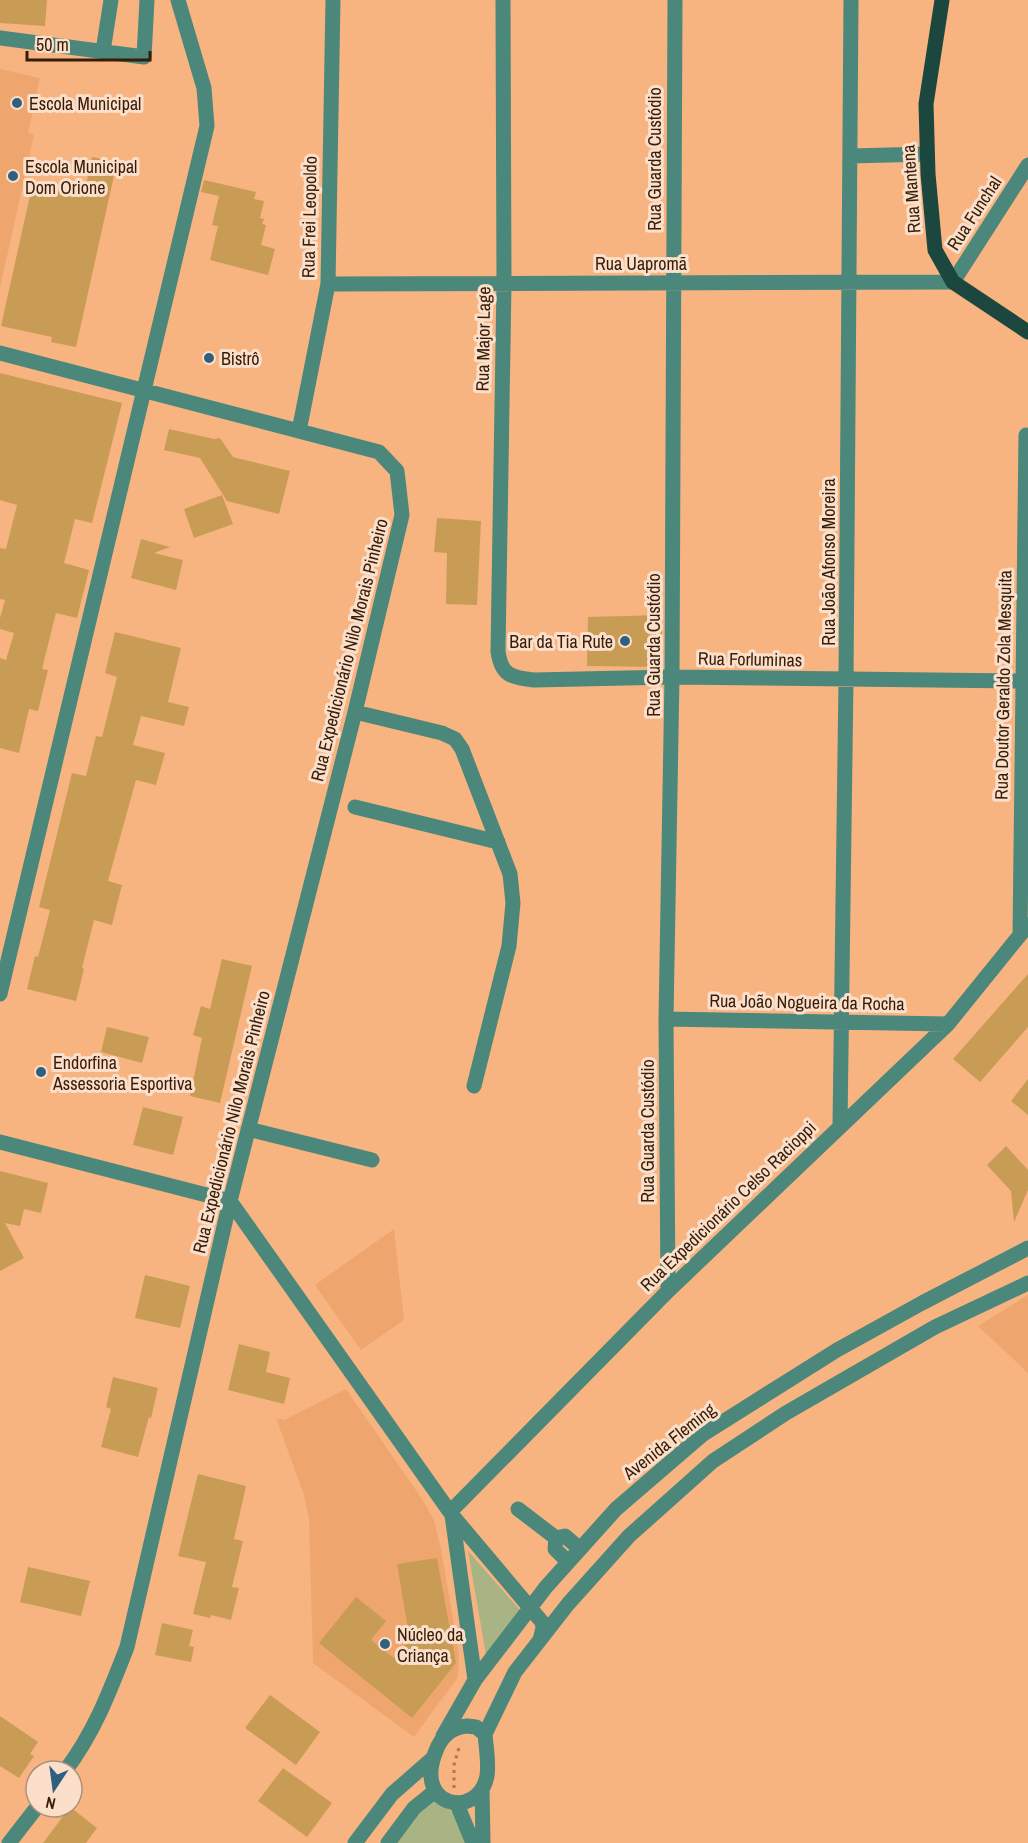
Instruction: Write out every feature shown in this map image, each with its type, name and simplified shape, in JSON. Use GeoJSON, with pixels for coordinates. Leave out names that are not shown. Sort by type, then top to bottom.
{"type":"FeatureCollection","features":[{"type":"Feature","properties":{"kind":"main road","name":"Rua Mantena"},"geometry":{"type":"LineString","coordinates":[[942,0],[926,104],[927,154],[935,250],[953,282],[1028,332]]}},
{"type":"Feature","properties":{"kind":"street"},"geometry":{"type":"LineString","coordinates":[[103,51],[111,0]]}},
{"type":"Feature","properties":{"kind":"street"},"geometry":{"type":"LineString","coordinates":[[0,38],[144,57],[147,0]]}},
{"type":"Feature","properties":{"kind":"street"},"geometry":{"type":"LineString","coordinates":[[0,994],[207,126],[204,88],[178,0]]}},
{"type":"Feature","properties":{"kind":"street","name":"Rua Frei Leopoldo"},"geometry":{"type":"LineString","coordinates":[[299,431],[328,284],[333,0]]}},
{"type":"Feature","properties":{"kind":"street","name":"Rua Major Lage"},"geometry":{"type":"LineString","coordinates":[[503,0],[504,283],[498,651],[500,665],[508,675]]}},
{"type":"Feature","properties":{"kind":"street","name":"Rua Guarda Custódio"},"geometry":{"type":"LineString","coordinates":[[668,1291],[666,1019],[672,677],[675,0]]}},
{"type":"Feature","properties":{"kind":"street","name":"Rua João Afonso Moreira"},"geometry":{"type":"LineString","coordinates":[[840,1125],[851,0]]}},
{"type":"Feature","properties":{"kind":"street"},"geometry":{"type":"LineString","coordinates":[[850,156],[927,154]]}},
{"type":"Feature","properties":{"kind":"street","name":"Rua Funchal"},"geometry":{"type":"LineString","coordinates":[[953,282],[1028,165]]}},
{"type":"Feature","properties":{"kind":"street","name":"Rua Uapromã"},"geometry":{"type":"LineString","coordinates":[[328,284],[953,282]]}},
{"type":"Feature","properties":{"kind":"street"},"geometry":{"type":"LineString","coordinates":[[0,353],[299,431]]}},
{"type":"Feature","properties":{"kind":"street","name":"Rua Expedicionário Nilo Morais Pinheiro"},"geometry":{"type":"LineString","coordinates":[[74,1759],[107,1700],[127,1647],[230,1201],[355,712],[402,515],[398,471],[379,452],[299,431]]}},
{"type":"Feature","properties":{"kind":"street","name":"Rua Doutor Geraldo Zola Mesquita"},"geometry":{"type":"LineString","coordinates":[[1024,930],[1026,435]]}},
{"type":"Feature","properties":{"kind":"street","name":"Rua Forluminas"},"geometry":{"type":"LineString","coordinates":[[508,675],[534,680],[672,677],[1025,681]]}},
{"type":"Feature","properties":{"kind":"street"},"geometry":{"type":"LineString","coordinates":[[355,712],[442,733],[455,739],[462,749],[510,874],[513,903],[509,946],[474,1086]]}},
{"type":"Feature","properties":{"kind":"street"},"geometry":{"type":"LineString","coordinates":[[355,807],[498,842]]}},
{"type":"Feature","properties":{"kind":"street","name":"Rua Expedicionário Celso Racioppi"},"geometry":{"type":"LineString","coordinates":[[451,1514],[668,1291],[948,1024],[1024,930]]}},
{"type":"Feature","properties":{"kind":"street","name":"Rua João Nogueira da Rocha"},"geometry":{"type":"LineString","coordinates":[[666,1019],[948,1024]]}},
{"type":"Feature","properties":{"kind":"street"},"geometry":{"type":"LineString","coordinates":[[248,1129],[372,1160]]}},
{"type":"Feature","properties":{"kind":"street"},"geometry":{"type":"LineString","coordinates":[[0,1142],[230,1201],[451,1514],[542,1622],[540,1640]]}},
{"type":"Feature","properties":{"kind":"street","name":"Avenida Fleming"},"geometry":{"type":"LineString","coordinates":[[432,1759],[475,1680],[530,1607],[616,1509],[702,1435],[837,1350],[1028,1248]]}},
{"type":"Feature","properties":{"kind":"street"},"geometry":{"type":"LineString","coordinates":[[483,1843],[482,1789],[487,1777],[488,1759],[485,1734],[515,1672],[568,1604],[629,1536],[713,1461],[786,1413],[935,1327],[1028,1283]]}},
{"type":"Feature","properties":{"kind":"street"},"geometry":{"type":"LineString","coordinates":[[922,1303],[935,1327]]}},
{"type":"Feature","properties":{"kind":"street"},"geometry":{"type":"LineString","coordinates":[[518,1509],[556,1538],[565,1536],[580,1549]]}},
{"type":"Feature","properties":{"kind":"street"},"geometry":{"type":"LineString","coordinates":[[451,1514],[475,1680]]}},
{"type":"Feature","properties":{"kind":"street"},"geometry":{"type":"LineString","coordinates":[[556,1538],[555,1549],[568,1562]]}},
{"type":"Feature","properties":{"kind":"street"},"geometry":{"type":"LineString","coordinates":[[443,1736],[458,1727],[466,1726],[476,1727],[485,1734]]}},
{"type":"Feature","properties":{"kind":"street"},"geometry":{"type":"LineString","coordinates":[[432,1759],[429,1775],[435,1791],[445,1800],[457,1804],[470,1800],[482,1789]]}},
{"type":"Feature","properties":{"kind":"street"},"geometry":{"type":"LineString","coordinates":[[355,1843],[392,1794],[432,1759]]}},
{"type":"Feature","properties":{"kind":"street"},"geometry":{"type":"LineString","coordinates":[[387,1843],[414,1808],[435,1791]]}},
{"type":"Feature","properties":{"kind":"street"},"geometry":{"type":"LineString","coordinates":[[457,1804],[472,1843]]}},
{"type":"Feature","properties":{"kind":"street"},"geometry":{"type":"LineString","coordinates":[[9,1843],[28,1819]]}},
{"type":"Feature","properties":{"kind":"street"},"geometry":{"type":"LineString","coordinates":[[0,1838],[3,1843]]}},
{"type":"Feature","properties":{"kind":"path"},"geometry":{"type":"LineString","coordinates":[[457,1804],[453,1782],[454,1765],[466,1726]]}},
{"type":"Feature","properties":{"kind":"shaded area"},"geometry":{"type":"Polygon","coordinates":[[[0,69],[40,78],[28,133],[34,135],[0,288],[0,69]]]}},
{"type":"Feature","properties":{"kind":"shaded area"},"geometry":{"type":"Polygon","coordinates":[[[394,1229],[404,1320],[361,1350],[315,1285],[394,1229]]]}},
{"type":"Feature","properties":{"kind":"shaded area"},"geometry":{"type":"Polygon","coordinates":[[[1028,1295],[1028,1373],[978,1326],[1028,1295]]]}},
{"type":"Feature","properties":{"kind":"shaded area"},"geometry":{"type":"Polygon","coordinates":[[[346,1389],[422,1499],[434,1520],[441,1549],[459,1654],[458,1677],[414,1737],[313,1663],[309,1519],[304,1495],[276,1418],[284,1420],[346,1389]]]}},
{"type":"Feature","properties":{"kind":"green space"},"geometry":{"type":"Polygon","coordinates":[[[468,1551],[520,1610],[486,1655],[468,1551]]]}},
{"type":"Feature","properties":{"kind":"green space"},"geometry":{"type":"Polygon","coordinates":[[[429,1795],[459,1817],[469,1843],[394,1843],[429,1795]]]}},
{"type":"Feature","properties":{"kind":"building"},"geometry":{"type":"Polygon","coordinates":[[[0,0],[47,0],[45,26],[0,23],[0,0]]]}},
{"type":"Feature","properties":{"kind":"building"},"geometry":{"type":"Polygon","coordinates":[[[92,157],[117,162],[76,347],[51,342],[52,337],[1,326],[33,182],[84,194],[92,157]]]}},
{"type":"Feature","properties":{"kind":"building"},"geometry":{"type":"Polygon","coordinates":[[[204,180],[256,192],[254,199],[264,201],[260,218],[264,219],[262,224],[266,225],[261,245],[275,249],[268,275],[210,260],[218,226],[212,225],[219,196],[201,192],[204,180]]]}},
{"type":"Feature","properties":{"kind":"building"},"geometry":{"type":"Polygon","coordinates":[[[0,373],[122,403],[92,523],[75,519],[64,563],[89,570],[77,618],[56,613],[42,669],[48,670],[38,711],[29,709],[19,753],[0,748],[0,658],[6,660],[14,633],[0,629],[0,618],[5,600],[0,599],[0,548],[6,549],[17,505],[0,500],[0,373]]]}},
{"type":"Feature","properties":{"kind":"building"},"geometry":{"type":"Polygon","coordinates":[[[169,429],[214,439],[220,438],[233,457],[290,471],[279,514],[227,501],[200,458],[164,450],[169,429]]]}},
{"type":"Feature","properties":{"kind":"building"},"geometry":{"type":"Polygon","coordinates":[[[222,495],[233,524],[194,538],[184,509],[222,495]]]}},
{"type":"Feature","properties":{"kind":"building"},"geometry":{"type":"Polygon","coordinates":[[[437,518],[481,521],[477,605],[446,604],[447,553],[434,552],[437,518]]]}},
{"type":"Feature","properties":{"kind":"building"},"geometry":{"type":"Polygon","coordinates":[[[141,539],[170,547],[154,553],[183,560],[176,590],[131,578],[141,539]]]}},
{"type":"Feature","properties":{"kind":"building","name":"Bar da Tia Rute"},"geometry":{"type":"Polygon","coordinates":[[[662,615],[662,667],[587,666],[588,617],[662,615]]]}},
{"type":"Feature","properties":{"kind":"building"},"geometry":{"type":"Polygon","coordinates":[[[115,632],[181,648],[168,702],[189,707],[184,726],[141,716],[133,745],[165,753],[156,785],[136,780],[108,881],[122,885],[112,925],[94,920],[76,1001],[27,989],[50,910],[39,907],[72,773],[86,776],[96,736],[102,737],[117,677],[105,673],[115,632]]]}},
{"type":"Feature","properties":{"kind":"building"},"geometry":{"type":"Polygon","coordinates":[[[222,959],[252,966],[220,1103],[190,1096],[202,1038],[193,1035],[201,1006],[210,1009],[222,959]]]}},
{"type":"Feature","properties":{"kind":"building"},"geometry":{"type":"Polygon","coordinates":[[[1028,974],[1028,1027],[980,1082],[953,1059],[1028,974]]]}},
{"type":"Feature","properties":{"kind":"building"},"geometry":{"type":"Polygon","coordinates":[[[107,1027],[149,1037],[142,1063],[101,1052],[107,1027]]]}},
{"type":"Feature","properties":{"kind":"building"},"geometry":{"type":"Polygon","coordinates":[[[1028,1079],[1028,1115],[1011,1101],[1028,1079]]]}},
{"type":"Feature","properties":{"kind":"building"},"geometry":{"type":"Polygon","coordinates":[[[143,1107],[183,1117],[173,1155],[133,1145],[143,1107]]]}},
{"type":"Feature","properties":{"kind":"building"},"geometry":{"type":"Polygon","coordinates":[[[1006,1146],[1028,1170],[1028,1190],[1014,1222],[1011,1191],[987,1165],[1006,1146]]]}},
{"type":"Feature","properties":{"kind":"building"},"geometry":{"type":"Polygon","coordinates":[[[0,1171],[48,1183],[41,1213],[24,1209],[20,1226],[5,1223],[24,1258],[0,1271],[0,1171]]]}},
{"type":"Feature","properties":{"kind":"building"},"geometry":{"type":"Polygon","coordinates":[[[145,1275],[190,1286],[180,1328],[135,1318],[145,1275]]]}},
{"type":"Feature","properties":{"kind":"building"},"geometry":{"type":"Polygon","coordinates":[[[239,1344],[270,1352],[266,1372],[290,1378],[284,1404],[228,1390],[239,1344]]]}},
{"type":"Feature","properties":{"kind":"building"},"geometry":{"type":"Polygon","coordinates":[[[113,1377],[158,1388],[138,1457],[101,1447],[111,1409],[106,1407],[113,1377]]]}},
{"type":"Feature","properties":{"kind":"building"},"geometry":{"type":"Polygon","coordinates":[[[198,1474],[246,1486],[234,1539],[243,1541],[232,1587],[239,1588],[231,1620],[211,1615],[210,1618],[193,1614],[206,1562],[178,1556],[198,1474]]]}},
{"type":"Feature","properties":{"kind":"building"},"geometry":{"type":"Polygon","coordinates":[[[437,1558],[456,1663],[412,1718],[319,1643],[356,1597],[386,1621],[371,1640],[394,1658],[410,1641],[397,1564],[437,1558]]]}},
{"type":"Feature","properties":{"kind":"building"},"geometry":{"type":"Polygon","coordinates":[[[28,1567],[90,1581],[81,1616],[20,1602],[28,1567]]]}},
{"type":"Feature","properties":{"kind":"building"},"geometry":{"type":"Polygon","coordinates":[[[162,1623],[193,1630],[189,1646],[194,1647],[191,1662],[155,1655],[162,1623]]]}},
{"type":"Feature","properties":{"kind":"building"},"geometry":{"type":"Polygon","coordinates":[[[270,1695],[320,1732],[296,1765],[245,1728],[270,1695]]]}},
{"type":"Feature","properties":{"kind":"building"},"geometry":{"type":"Polygon","coordinates":[[[0,1716],[38,1742],[30,1754],[34,1756],[32,1759],[24,1759],[24,1771],[19,1778],[0,1766],[0,1716]]]}},
{"type":"Feature","properties":{"kind":"building"},"geometry":{"type":"Polygon","coordinates":[[[283,1768],[332,1803],[307,1837],[258,1801],[283,1768]]]}},
{"type":"Feature","properties":{"kind":"building"},"geometry":{"type":"Polygon","coordinates":[[[84,1818],[97,1828],[86,1843],[43,1843],[61,1819],[84,1818]]]}},
{"type":"Feature","properties":{"kind":"place","name":"Escola Municipal"},"geometry":{"type":"Point","coordinates":[17,103]}},
{"type":"Feature","properties":{"kind":"place","name":"Escola Municipal Dom Orione"},"geometry":{"type":"Point","coordinates":[13,176]}},
{"type":"Feature","properties":{"kind":"place","name":"Bistrô"},"geometry":{"type":"Point","coordinates":[209,358]}},
{"type":"Feature","properties":{"kind":"place","name":"Bar da Tia Rute"},"geometry":{"type":"Point","coordinates":[625,641]}},
{"type":"Feature","properties":{"kind":"place","name":"Endorfina Assessoria Esportiva"},"geometry":{"type":"Point","coordinates":[41,1072]}},
{"type":"Feature","properties":{"kind":"place","name":"Núcleo da Criança"},"geometry":{"type":"Point","coordinates":[385,1644]}}]}
